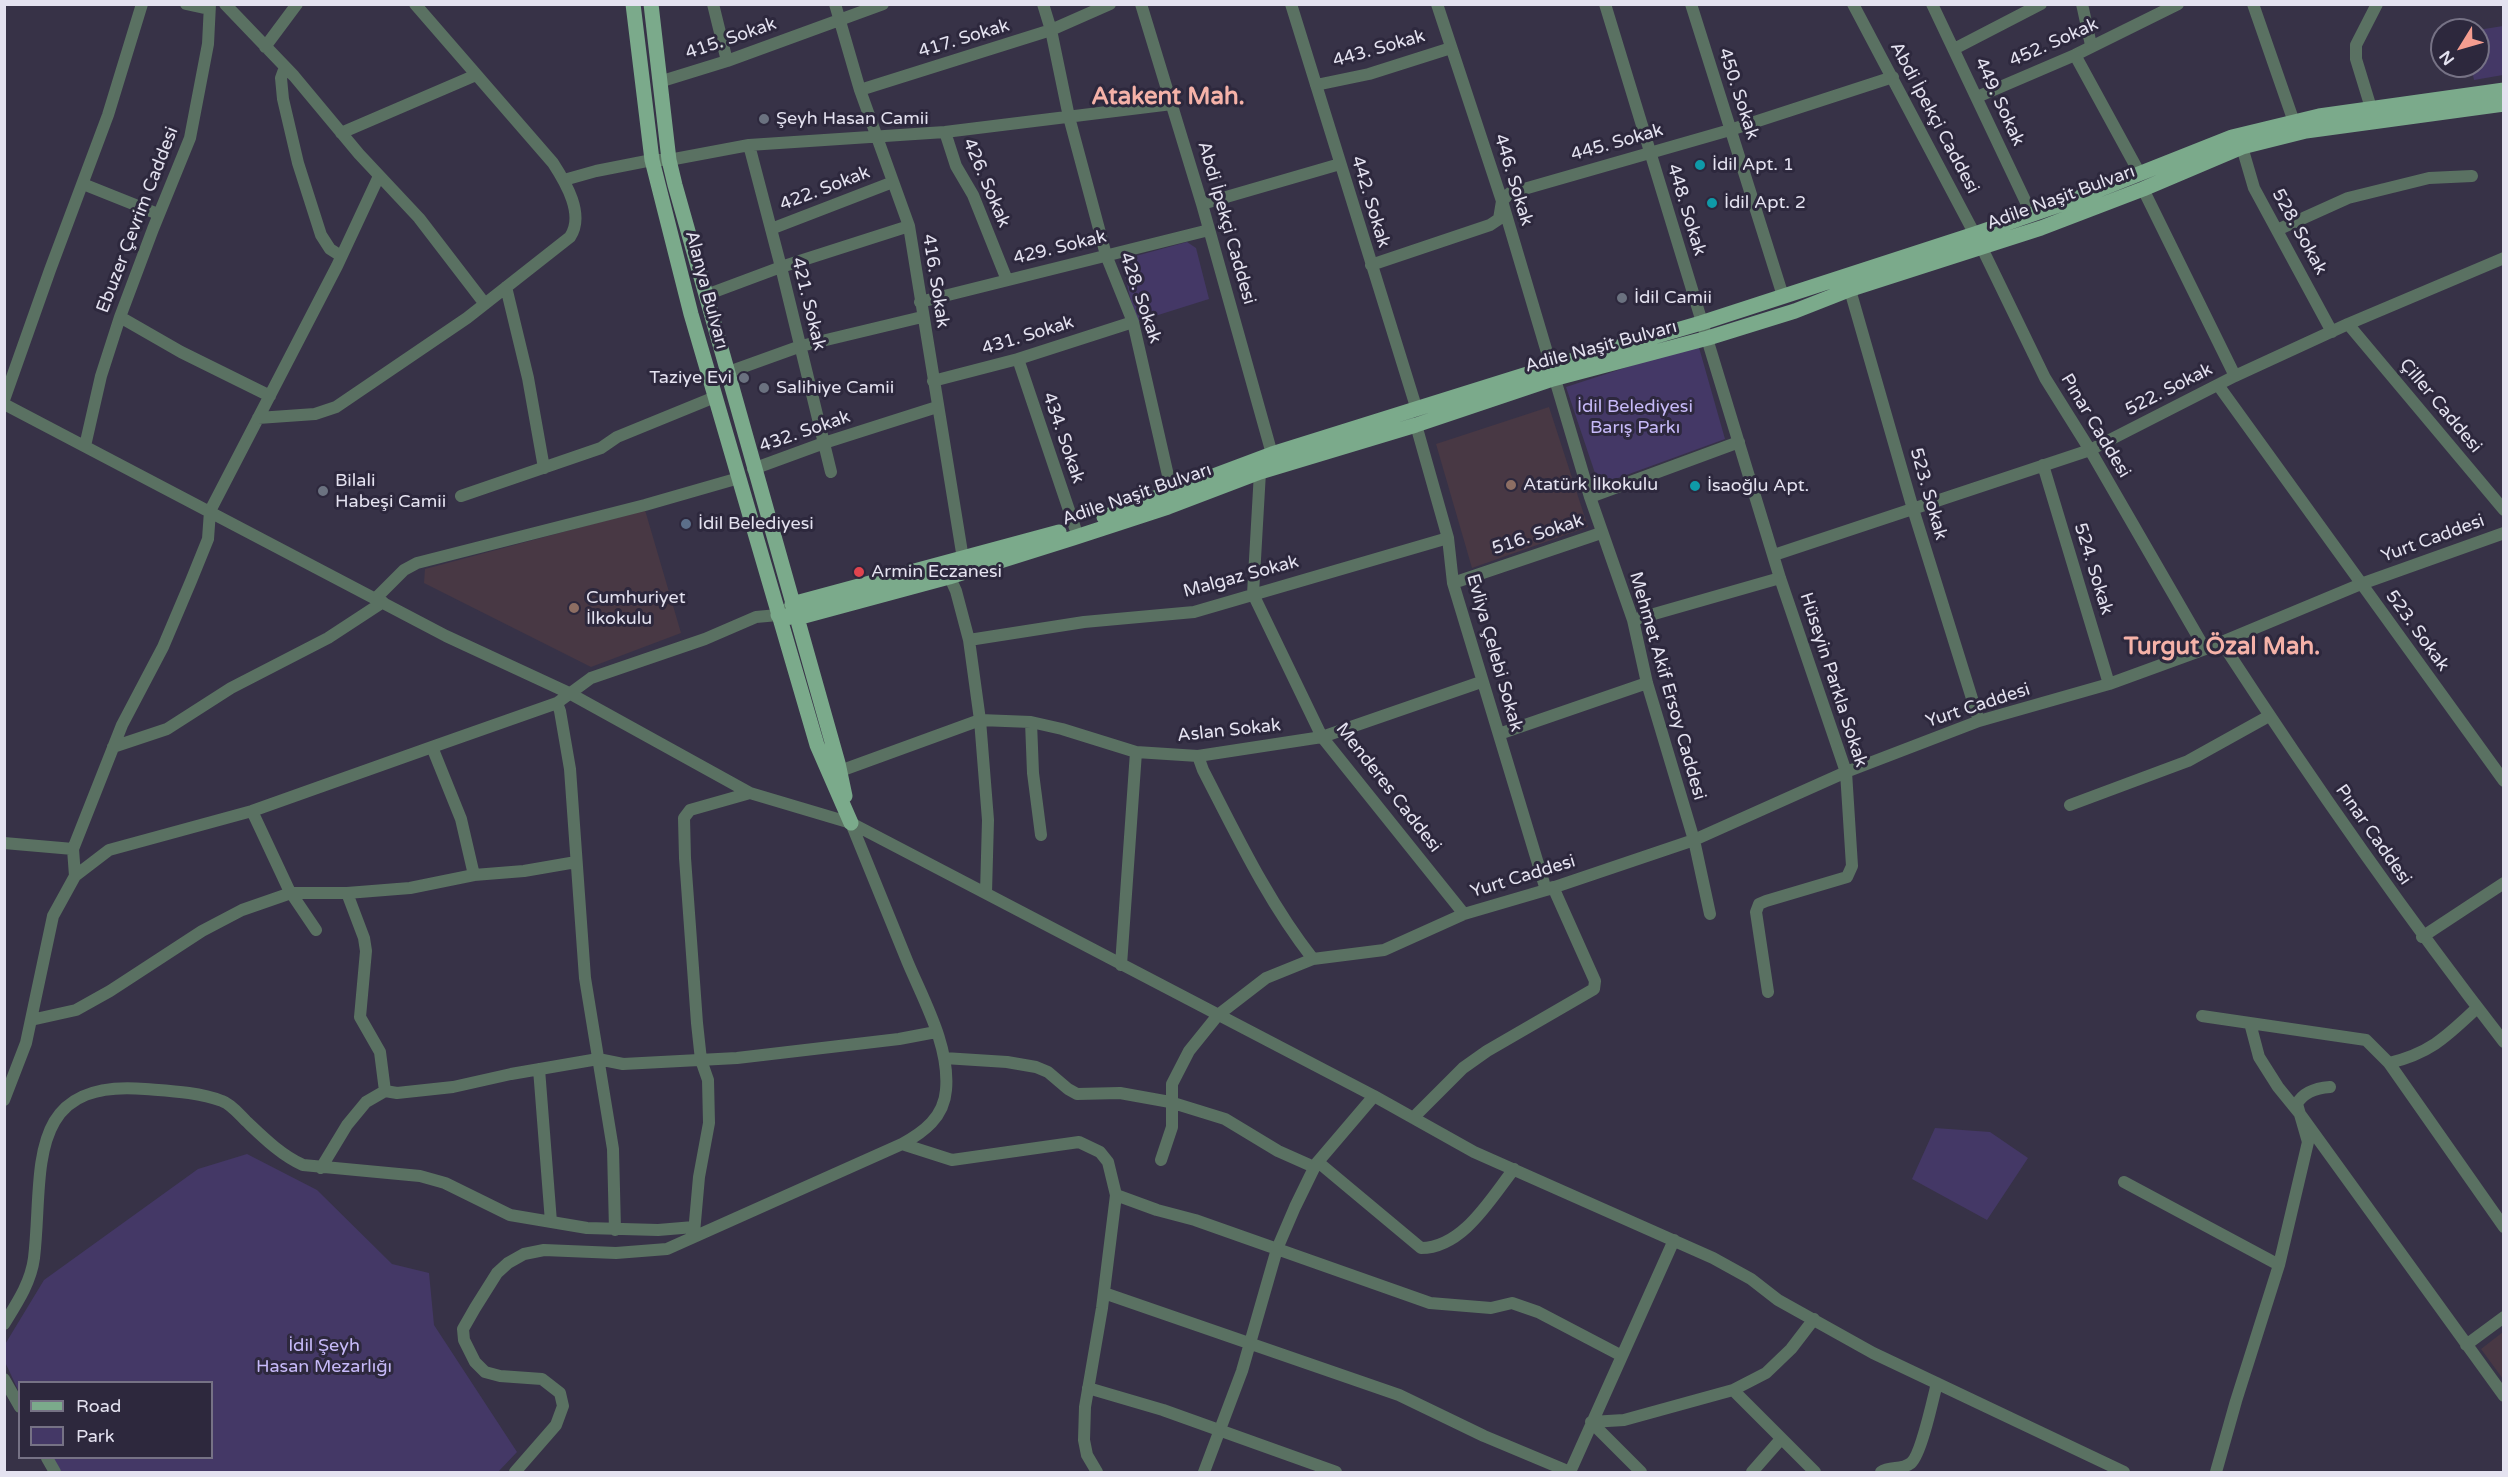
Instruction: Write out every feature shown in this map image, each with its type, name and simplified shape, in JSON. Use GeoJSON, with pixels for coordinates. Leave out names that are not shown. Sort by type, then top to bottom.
{"type":"FeatureCollection","features":[{"type":"Feature","properties":{"kind":"main road","name":"Alanya Bulvarı"},"geometry":{"type":"LineString","coordinates":[[633,4],[652,160],[691,314],[817,745],[851,823]]}},
{"type":"Feature","properties":{"kind":"main road","name":"Alanya Bulvarı"},"geometry":{"type":"LineString","coordinates":[[651,4],[669,160],[726,373],[840,771],[851,823]]}},
{"type":"Feature","properties":{"kind":"main road","name":"Adile Naşit Bulvarı"},"geometry":{"type":"LineString","coordinates":[[778,615],[955,568],[1157,510],[1416,417],[1783,296],[1848,282],[1978,241],[2141,181],[2232,137],[2294,122],[2371,108],[2504,90]]}},
{"type":"Feature","properties":{"kind":"main road","name":"Adile Naşit Bulvarı"},"geometry":{"type":"LineString","coordinates":[[1978,241],[2032,215],[2242,147],[2306,131],[2504,104]]}},
{"type":"Feature","properties":{"kind":"main road","name":"Adile Naşit Bulvarı"},"geometry":{"type":"LineString","coordinates":[[1552,373],[1708,338],[1795,311],[1848,282]]}},
{"type":"Feature","properties":{"kind":"main road","name":"Adile Naşit Bulvarı"},"geometry":{"type":"LineString","coordinates":[[955,568],[1075,528],[1272,454],[1416,417]]}},
{"type":"Feature","properties":{"kind":"street"},"geometry":{"type":"LineString","coordinates":[[142,4],[108,115],[4,402],[446,636],[569,693],[750,793],[851,823],[1374,1096],[1474,1152],[1713,1258],[1751,1279],[1778,1300],[1873,1353],[2124,1473]]}},
{"type":"Feature","properties":{"kind":"street"},"geometry":{"type":"LineString","coordinates":[[186,4],[209,7]]}},
{"type":"Feature","properties":{"kind":"street"},"geometry":{"type":"LineString","coordinates":[[225,4],[285,67],[379,176],[419,218],[485,304]]}},
{"type":"Feature","properties":{"kind":"street"},"geometry":{"type":"LineString","coordinates":[[265,47],[297,4]]}},
{"type":"Feature","properties":{"kind":"street"},"geometry":{"type":"LineString","coordinates":[[258,418],[315,414],[336,407],[485,304],[570,237],[576,228],[577,217],[564,180],[553,163],[415,4]]}},
{"type":"Feature","properties":{"kind":"street"},"geometry":{"type":"LineString","coordinates":[[714,4],[727,61]]}},
{"type":"Feature","properties":{"kind":"street","name":"416. Sokak"},"geometry":{"type":"LineString","coordinates":[[835,4],[860,90],[909,226],[937,407],[946,446],[956,591],[969,640],[980,720],[988,820],[986,893]]}},
{"type":"Feature","properties":{"kind":"street","name":"415. Sokak"},"geometry":{"type":"LineString","coordinates":[[659,82],[727,61],[839,22],[883,4]]}},
{"type":"Feature","properties":{"kind":"street","name":"428. Sokak"},"geometry":{"type":"LineString","coordinates":[[1043,4],[1051,30],[1069,117],[1106,255],[1133,322],[1172,493]]}},
{"type":"Feature","properties":{"kind":"street","name":"417. Sokak"},"geometry":{"type":"LineString","coordinates":[[860,90],[1051,30],[1110,4]]}},
{"type":"Feature","properties":{"kind":"street","name":"Abdi İpekçi Caddesi"},"geometry":{"type":"LineString","coordinates":[[1141,4],[1202,204],[1272,454]]}},
{"type":"Feature","properties":{"kind":"street","name":"442. Sokak"},"geometry":{"type":"LineString","coordinates":[[1291,4],[1416,417]]}},
{"type":"Feature","properties":{"kind":"street","name":"446. Sokak"},"geometry":{"type":"LineString","coordinates":[[1437,4],[1502,201],[1552,373]]}},
{"type":"Feature","properties":{"kind":"street","name":"448. Sokak"},"geometry":{"type":"LineString","coordinates":[[1605,4],[1701,323]]}},
{"type":"Feature","properties":{"kind":"street","name":"450. Sokak"},"geometry":{"type":"LineString","coordinates":[[1691,4],[1783,296]]}},
{"type":"Feature","properties":{"kind":"street","name":"Abdi İpekçi Caddesi"},"geometry":{"type":"LineString","coordinates":[[1853,4],[1978,241]]}},
{"type":"Feature","properties":{"kind":"street","name":"449. Sokak"},"geometry":{"type":"LineString","coordinates":[[1932,4],[2032,215]]}},
{"type":"Feature","properties":{"kind":"street"},"geometry":{"type":"LineString","coordinates":[[1954,49],[2041,4]]}},
{"type":"Feature","properties":{"kind":"street"},"geometry":{"type":"LineString","coordinates":[[2082,4],[2091,45]]}},
{"type":"Feature","properties":{"kind":"street","name":"452. Sokak"},"geometry":{"type":"LineString","coordinates":[[1977,97],[2075,55],[2091,45],[2178,4]]}},
{"type":"Feature","properties":{"kind":"street"},"geometry":{"type":"LineString","coordinates":[[2253,4],[2294,122]]}},
{"type":"Feature","properties":{"kind":"street"},"geometry":{"type":"LineString","coordinates":[[2371,108],[2356,59],[2356,45],[2377,4]]}},
{"type":"Feature","properties":{"kind":"street","name":"Ebuzer Çevrim Caddesi"},"geometry":{"type":"LineString","coordinates":[[85,446],[101,376],[120,317],[158,214],[190,138],[208,44],[209,7]]}},
{"type":"Feature","properties":{"kind":"street","name":"443. Sokak"},"geometry":{"type":"LineString","coordinates":[[1317,85],[1369,74],[1451,48]]}},
{"type":"Feature","properties":{"kind":"street"},"geometry":{"type":"LineString","coordinates":[[2075,55],[2141,181],[2235,376]]}},
{"type":"Feature","properties":{"kind":"street"},"geometry":{"type":"LineString","coordinates":[[285,67],[281,78],[283,99],[298,163],[321,235],[330,249],[341,256]]}},
{"type":"Feature","properties":{"kind":"street"},"geometry":{"type":"LineString","coordinates":[[341,133],[476,75]]}},
{"type":"Feature","properties":{"kind":"street","name":"445. Sokak"},"geometry":{"type":"LineString","coordinates":[[1502,201],[1510,193],[1730,130],[1893,77]]}},
{"type":"Feature","properties":{"kind":"street"},"geometry":{"type":"LineString","coordinates":[[564,180],[652,160],[669,160],[749,145],[945,132],[1172,104]]}},
{"type":"Feature","properties":{"kind":"street","name":"426. Sokak"},"geometry":{"type":"LineString","coordinates":[[945,132],[956,166],[973,195],[1007,280]]}},
{"type":"Feature","properties":{"kind":"street","name":"421. Sokak"},"geometry":{"type":"LineString","coordinates":[[749,145],[831,472]]}},
{"type":"Feature","properties":{"kind":"street","name":"528. Sokak"},"geometry":{"type":"LineString","coordinates":[[2242,147],[2254,188],[2332,332]]}},
{"type":"Feature","properties":{"kind":"street"},"geometry":{"type":"LineString","coordinates":[[1202,204],[1340,164]]}},
{"type":"Feature","properties":{"kind":"street"},"geometry":{"type":"LineString","coordinates":[[75,876],[73,849],[113,747],[163,647],[191,581],[208,539],[210,511],[341,256],[379,176]]}},
{"type":"Feature","properties":{"kind":"street"},"geometry":{"type":"LineString","coordinates":[[2277,230],[2348,198],[2428,178],[2472,176]]}},
{"type":"Feature","properties":{"kind":"street","name":"422. Sokak"},"geometry":{"type":"LineString","coordinates":[[771,229],[893,182]]}},
{"type":"Feature","properties":{"kind":"street"},"geometry":{"type":"LineString","coordinates":[[83,184],[158,214]]}},
{"type":"Feature","properties":{"kind":"street"},"geometry":{"type":"LineString","coordinates":[[1371,265],[1490,225],[1499,219],[1502,201]]}},
{"type":"Feature","properties":{"kind":"street"},"geometry":{"type":"LineString","coordinates":[[706,295],[781,267],[909,226]]}},
{"type":"Feature","properties":{"kind":"street","name":"429. Sokak"},"geometry":{"type":"LineString","coordinates":[[920,302],[1209,230]]}},
{"type":"Feature","properties":{"kind":"street","name":"Pınar Caddesi"},"geometry":{"type":"LineString","coordinates":[[1978,241],[2044,378],[2090,450],[2205,649]]}},
{"type":"Feature","properties":{"kind":"street","name":"522. Sokak"},"geometry":{"type":"LineString","coordinates":[[1774,555],[2090,450],[2235,376],[2348,324],[2504,258]]}},
{"type":"Feature","properties":{"kind":"street","name":"523. Sokak"},"geometry":{"type":"LineString","coordinates":[[1848,282],[1912,509],[1979,722]]}},
{"type":"Feature","properties":{"kind":"street"},"geometry":{"type":"LineString","coordinates":[[507,287],[528,378],[544,468]]}},
{"type":"Feature","properties":{"kind":"street"},"geometry":{"type":"LineString","coordinates":[[120,317],[181,352],[270,396]]}},
{"type":"Feature","properties":{"kind":"street"},"geometry":{"type":"LineString","coordinates":[[726,373],[801,346],[922,317]]}},
{"type":"Feature","properties":{"kind":"street","name":"431. Sokak"},"geometry":{"type":"LineString","coordinates":[[933,381],[1018,359],[1133,322]]}},
{"type":"Feature","properties":{"kind":"street","name":"Hüseyin Parkla Sokak"},"geometry":{"type":"LineString","coordinates":[[1701,323],[1708,338],[1780,578],[1846,772],[1852,866],[1847,877],[1766,901],[1759,904],[1756,912],[1768,992]]}},
{"type":"Feature","properties":{"kind":"street","name":"Çiller Caddesi"},"geometry":{"type":"LineString","coordinates":[[2348,324],[2504,510]]}},
{"type":"Feature","properties":{"kind":"street","name":"434. Sokak"},"geometry":{"type":"LineString","coordinates":[[1018,359],[1075,528]]}},
{"type":"Feature","properties":{"kind":"street","name":"Mehmet Akif Ersoy Caddesi"},"geometry":{"type":"LineString","coordinates":[[1552,373],[1590,497],[1633,620],[1647,683],[1694,840],[1710,914]]}},
{"type":"Feature","properties":{"kind":"street","name":"523. Sokak"},"geometry":{"type":"LineString","coordinates":[[2218,385],[2504,781]]}},
{"type":"Feature","properties":{"kind":"street"},"geometry":{"type":"LineString","coordinates":[[461,496],[601,448],[617,436],[715,397]]}},
{"type":"Feature","properties":{"kind":"street","name":"432. Sokak"},"geometry":{"type":"LineString","coordinates":[[753,469],[824,443],[937,407]]}},
{"type":"Feature","properties":{"kind":"street","name":"Evliya Çelebi Sokak"},"geometry":{"type":"LineString","coordinates":[[1413,1118],[1463,1068],[1487,1051],[1594,989],[1595,981],[1549,888],[1481,682],[1453,583],[1448,538],[1416,417]]}},
{"type":"Feature","properties":{"kind":"street"},"geometry":{"type":"LineString","coordinates":[[1590,497],[1739,442]]}},
{"type":"Feature","properties":{"kind":"street","name":"524. Sokak"},"geometry":{"type":"LineString","coordinates":[[2043,465],[2109,684]]}},
{"type":"Feature","properties":{"kind":"street","name":"Menderes Caddesi"},"geometry":{"type":"LineString","coordinates":[[1260,472],[1253,594],[1322,737],[1464,914]]}},
{"type":"Feature","properties":{"kind":"street"},"geometry":{"type":"LineString","coordinates":[[113,747],[167,729],[231,688],[328,638],[380,600],[404,570],[417,563],[645,505],[739,478]]}},
{"type":"Feature","properties":{"kind":"street","name":"516. Sokak"},"geometry":{"type":"LineString","coordinates":[[1453,583],[1602,533]]}},
{"type":"Feature","properties":{"kind":"street","name":"Yurt Caddesi"},"geometry":{"type":"LineString","coordinates":[[1161,1160],[1172,1126],[1170,1102],[1172,1084],[1189,1051],[1218,1015],[1266,978],[1313,959],[1384,950],[1464,914],[1694,840],[1846,772],[1979,722],[2109,684],[2222,643],[2361,584],[2504,533]]}},
{"type":"Feature","properties":{"kind":"street","name":"Malgaz Sokak"},"geometry":{"type":"LineString","coordinates":[[969,640],[1084,622],[1194,612],[1448,538]]}},
{"type":"Feature","properties":{"kind":"street"},"geometry":{"type":"LineString","coordinates":[[1633,620],[1780,578]]}},
{"type":"Feature","properties":{"kind":"street"},"geometry":{"type":"LineString","coordinates":[[4,1100],[26,1043],[53,916],[75,876],[109,850],[252,811],[557,703],[591,678],[705,639],[756,617],[778,615]]}},
{"type":"Feature","properties":{"kind":"street","name":"Pınar Caddesi"},"geometry":{"type":"LineString","coordinates":[[2222,643],[2269,716],[2422,937],[2504,1042]]}},
{"type":"Feature","properties":{"kind":"street","name":"Aslan Sokak"},"geometry":{"type":"LineString","coordinates":[[840,771],[980,720],[1031,722],[1136,752],[1198,756],[1322,737],[1481,682]]}},
{"type":"Feature","properties":{"kind":"street"},"geometry":{"type":"LineString","coordinates":[[1499,734],[1647,683]]}},
{"type":"Feature","properties":{"kind":"street"},"geometry":{"type":"LineString","coordinates":[[557,703],[570,769],[585,978],[613,1149],[615,1230]]}},
{"type":"Feature","properties":{"kind":"street"},"geometry":{"type":"LineString","coordinates":[[2070,805],[2188,761],[2269,716]]}},
{"type":"Feature","properties":{"kind":"street"},"geometry":{"type":"LineString","coordinates":[[1031,722],[1033,773],[1041,835]]}},
{"type":"Feature","properties":{"kind":"street"},"geometry":{"type":"LineString","coordinates":[[432,747],[461,819],[474,875]]}},
{"type":"Feature","properties":{"kind":"street"},"geometry":{"type":"LineString","coordinates":[[1121,965],[1136,752]]}},
{"type":"Feature","properties":{"kind":"street"},"geometry":{"type":"LineString","coordinates":[[1198,756],[1249,859],[1297,938],[1313,959]]}},
{"type":"Feature","properties":{"kind":"street"},"geometry":{"type":"LineString","coordinates":[[694,1232],[699,1177],[709,1123],[708,1080],[701,1060],[685,858],[684,818],[690,810],[750,793]]}},
{"type":"Feature","properties":{"kind":"street"},"geometry":{"type":"LineString","coordinates":[[252,811],[291,893],[316,930]]}},
{"type":"Feature","properties":{"kind":"street"},"geometry":{"type":"LineString","coordinates":[[516,1473],[556,1425],[563,1406],[560,1393],[542,1379],[500,1376],[485,1372],[475,1362],[464,1340],[463,1329],[497,1273],[508,1263],[524,1254],[544,1250],[641,1252],[668,1249],[694,1232],[902,1144],[922,1132],[934,1121],[942,1107],[946,1090],[944,1059],[936,1032],[851,823]]}},
{"type":"Feature","properties":{"kind":"street"},"geometry":{"type":"LineString","coordinates":[[4,843],[73,849]]}},
{"type":"Feature","properties":{"kind":"street"},"geometry":{"type":"LineString","coordinates":[[31,1020],[76,1010],[212,926],[242,910],[291,893],[347,893],[410,888],[474,875],[524,871],[576,862]]}},
{"type":"Feature","properties":{"kind":"street"},"geometry":{"type":"LineString","coordinates":[[2422,937],[2504,884]]}},
{"type":"Feature","properties":{"kind":"street"},"geometry":{"type":"LineString","coordinates":[[347,893],[364,938],[366,951],[360,1017],[380,1052],[385,1091]]}},
{"type":"Feature","properties":{"kind":"street"},"geometry":{"type":"LineString","coordinates":[[2389,1063],[2433,1047],[2477,1008]]}},
{"type":"Feature","properties":{"kind":"street"},"geometry":{"type":"LineString","coordinates":[[2202,1016],[2366,1040],[2389,1063],[2504,1227]]}},
{"type":"Feature","properties":{"kind":"street"},"geometry":{"type":"LineString","coordinates":[[2250,1023],[2259,1057],[2278,1088],[2300,1114],[2504,1396]]}},
{"type":"Feature","properties":{"kind":"street"},"geometry":{"type":"LineString","coordinates":[[321,1168],[347,1125],[366,1102],[385,1091],[397,1093],[453,1087],[598,1059],[623,1064],[737,1058],[936,1032]]}},
{"type":"Feature","properties":{"kind":"street"},"geometry":{"type":"LineString","coordinates":[[944,1059],[1008,1062],[1036,1067],[1048,1072],[1077,1094],[1120,1093],[1170,1102],[1225,1119],[1278,1151],[1316,1164],[1421,1248],[1432,1248],[1448,1241],[1471,1223],[1514,1169]]}},
{"type":"Feature","properties":{"kind":"street"},"geometry":{"type":"LineString","coordinates":[[539,1069],[551,1222]]}},
{"type":"Feature","properties":{"kind":"street"},"geometry":{"type":"LineString","coordinates":[[4,1324],[26,1287],[34,1260],[40,1164],[46,1140],[55,1119],[81,1096],[120,1087],[186,1093],[223,1101],[287,1158],[303,1165],[420,1176],[445,1183],[510,1215],[586,1228],[694,1232]]}},
{"type":"Feature","properties":{"kind":"street"},"geometry":{"type":"LineString","coordinates":[[2216,1473],[2279,1265],[2308,1142],[2297,1104],[2300,1097],[2319,1088],[2330,1087]]}},
{"type":"Feature","properties":{"kind":"street"},"geometry":{"type":"LineString","coordinates":[[1204,1473],[1242,1371],[1276,1250],[1316,1164],[1374,1096]]}},
{"type":"Feature","properties":{"kind":"street"},"geometry":{"type":"LineString","coordinates":[[902,1144],[952,1160],[1079,1142],[1100,1152],[1108,1162],[1116,1195],[1104,1293],[1088,1388],[1084,1440],[1097,1473]]}},
{"type":"Feature","properties":{"kind":"street"},"geometry":{"type":"LineString","coordinates":[[2124,1182],[2279,1265]]}},
{"type":"Feature","properties":{"kind":"street"},"geometry":{"type":"LineString","coordinates":[[1116,1195],[1430,1304],[1491,1308],[1512,1303],[1538,1312],[1622,1356]]}},
{"type":"Feature","properties":{"kind":"street"},"geometry":{"type":"LineString","coordinates":[[1104,1293],[1399,1395],[1484,1436],[1570,1472],[1674,1240]]}},
{"type":"Feature","properties":{"kind":"street"},"geometry":{"type":"LineString","coordinates":[[2466,1345],[2504,1317]]}},
{"type":"Feature","properties":{"kind":"street"},"geometry":{"type":"LineString","coordinates":[[1591,1422],[1624,1420],[1733,1390],[1766,1373],[1791,1349],[1814,1319]]}},
{"type":"Feature","properties":{"kind":"street"},"geometry":{"type":"LineString","coordinates":[[4,1379],[18,1404]]}},
{"type":"Feature","properties":{"kind":"street"},"geometry":{"type":"LineString","coordinates":[[1881,1473],[1887,1468],[1901,1469],[1916,1458],[1937,1383]]}},
{"type":"Feature","properties":{"kind":"street"},"geometry":{"type":"LineString","coordinates":[[1088,1388],[1163,1410],[1336,1473]]}},
{"type":"Feature","properties":{"kind":"street"},"geometry":{"type":"LineString","coordinates":[[1733,1390],[1815,1473]]}},
{"type":"Feature","properties":{"kind":"street"},"geometry":{"type":"LineString","coordinates":[[1591,1422],[1641,1473]]}},
{"type":"Feature","properties":{"kind":"street"},"geometry":{"type":"LineString","coordinates":[[1752,1473],[1781,1439]]}},
{"type":"Feature","properties":{"kind":"street"},"geometry":{"type":"LineString","coordinates":[[48,1459],[55,1473]]}},
{"type":"Feature","properties":{"kind":"shaded area","name":"Atatürk İlkokulu"},"geometry":{"type":"Polygon","coordinates":[[[1549,407],[1588,527],[1472,568],[1436,444],[1549,407]]]}},
{"type":"Feature","properties":{"kind":"shaded area","name":"Cumhuriyet İlkokulu"},"geometry":{"type":"Polygon","coordinates":[[[645,510],[681,633],[591,667],[424,583],[425,569],[645,510]]]}},
{"type":"Feature","properties":{"kind":"shaded area"},"geometry":{"type":"Polygon","coordinates":[[[2503,1332],[2503,1379],[2481,1349],[2503,1332]]]}},
{"type":"Feature","properties":{"kind":"green space"},"geometry":{"type":"Polygon","coordinates":[[[2503,26],[2503,75],[2490,77],[2490,28],[2503,26]]]}},
{"type":"Feature","properties":{"kind":"green space"},"geometry":{"type":"Polygon","coordinates":[[[1187,242],[1196,248],[1209,299],[1136,322],[1121,260],[1187,242]]]}},
{"type":"Feature","properties":{"kind":"green space","name":"İdil Belediyesi Barış Parkı"},"geometry":{"type":"Polygon","coordinates":[[[1698,344],[1725,439],[1599,485],[1566,387],[1698,344]]]}},
{"type":"Feature","properties":{"kind":"green space"},"geometry":{"type":"Polygon","coordinates":[[[1935,1128],[1990,1132],[2028,1158],[1987,1220],[1912,1179],[1935,1128]]]}},
{"type":"Feature","properties":{"kind":"green space","name":"İdil Şeyh Hasan Mezarlığı"},"geometry":{"type":"Polygon","coordinates":[[[247,1154],[317,1190],[392,1264],[429,1273],[434,1325],[517,1452],[498,1472],[61,1472],[54,1459],[213,1459],[213,1381],[18,1381],[18,1390],[5,1362],[4,1346],[44,1280],[198,1169],[247,1154]]]}},
{"type":"Feature","properties":{"kind":"place","name":"Şeyh Hasan Camii"},"geometry":{"type":"Point","coordinates":[764,119]}},
{"type":"Feature","properties":{"kind":"place","name":"İdil Apt. 1"},"geometry":{"type":"Point","coordinates":[1700,165]}},
{"type":"Feature","properties":{"kind":"place","name":"İdil Apt. 2"},"geometry":{"type":"Point","coordinates":[1712,203]}},
{"type":"Feature","properties":{"kind":"place","name":"İdil Camii"},"geometry":{"type":"Point","coordinates":[1622,298]}},
{"type":"Feature","properties":{"kind":"place","name":"Taziye Evi"},"geometry":{"type":"Point","coordinates":[744,378]}},
{"type":"Feature","properties":{"kind":"place","name":"Salihiye Camii"},"geometry":{"type":"Point","coordinates":[764,388]}},
{"type":"Feature","properties":{"kind":"place","name":"Atatürk İlkokulu"},"geometry":{"type":"Point","coordinates":[1511,485]}},
{"type":"Feature","properties":{"kind":"place","name":"İsaoğlu Apt."},"geometry":{"type":"Point","coordinates":[1695,486]}},
{"type":"Feature","properties":{"kind":"place","name":"Bilali Habeşi Camii"},"geometry":{"type":"Point","coordinates":[323,491]}},
{"type":"Feature","properties":{"kind":"place","name":"İdil Belediyesi"},"geometry":{"type":"Point","coordinates":[686,524]}},
{"type":"Feature","properties":{"kind":"place","name":"Armin Eczanesi"},"geometry":{"type":"Point","coordinates":[859,572]}},
{"type":"Feature","properties":{"kind":"place","name":"Cumhuriyet İlkokulu"},"geometry":{"type":"Point","coordinates":[574,608]}},
{"type":"Feature","properties":{"kind":"district","name":"Atakent Mah."},"geometry":{"type":"Point","coordinates":[1168,98]}},
{"type":"Feature","properties":{"kind":"district","name":"Turgut Özal Mah."},"geometry":{"type":"Point","coordinates":[2222,648]}}]}
